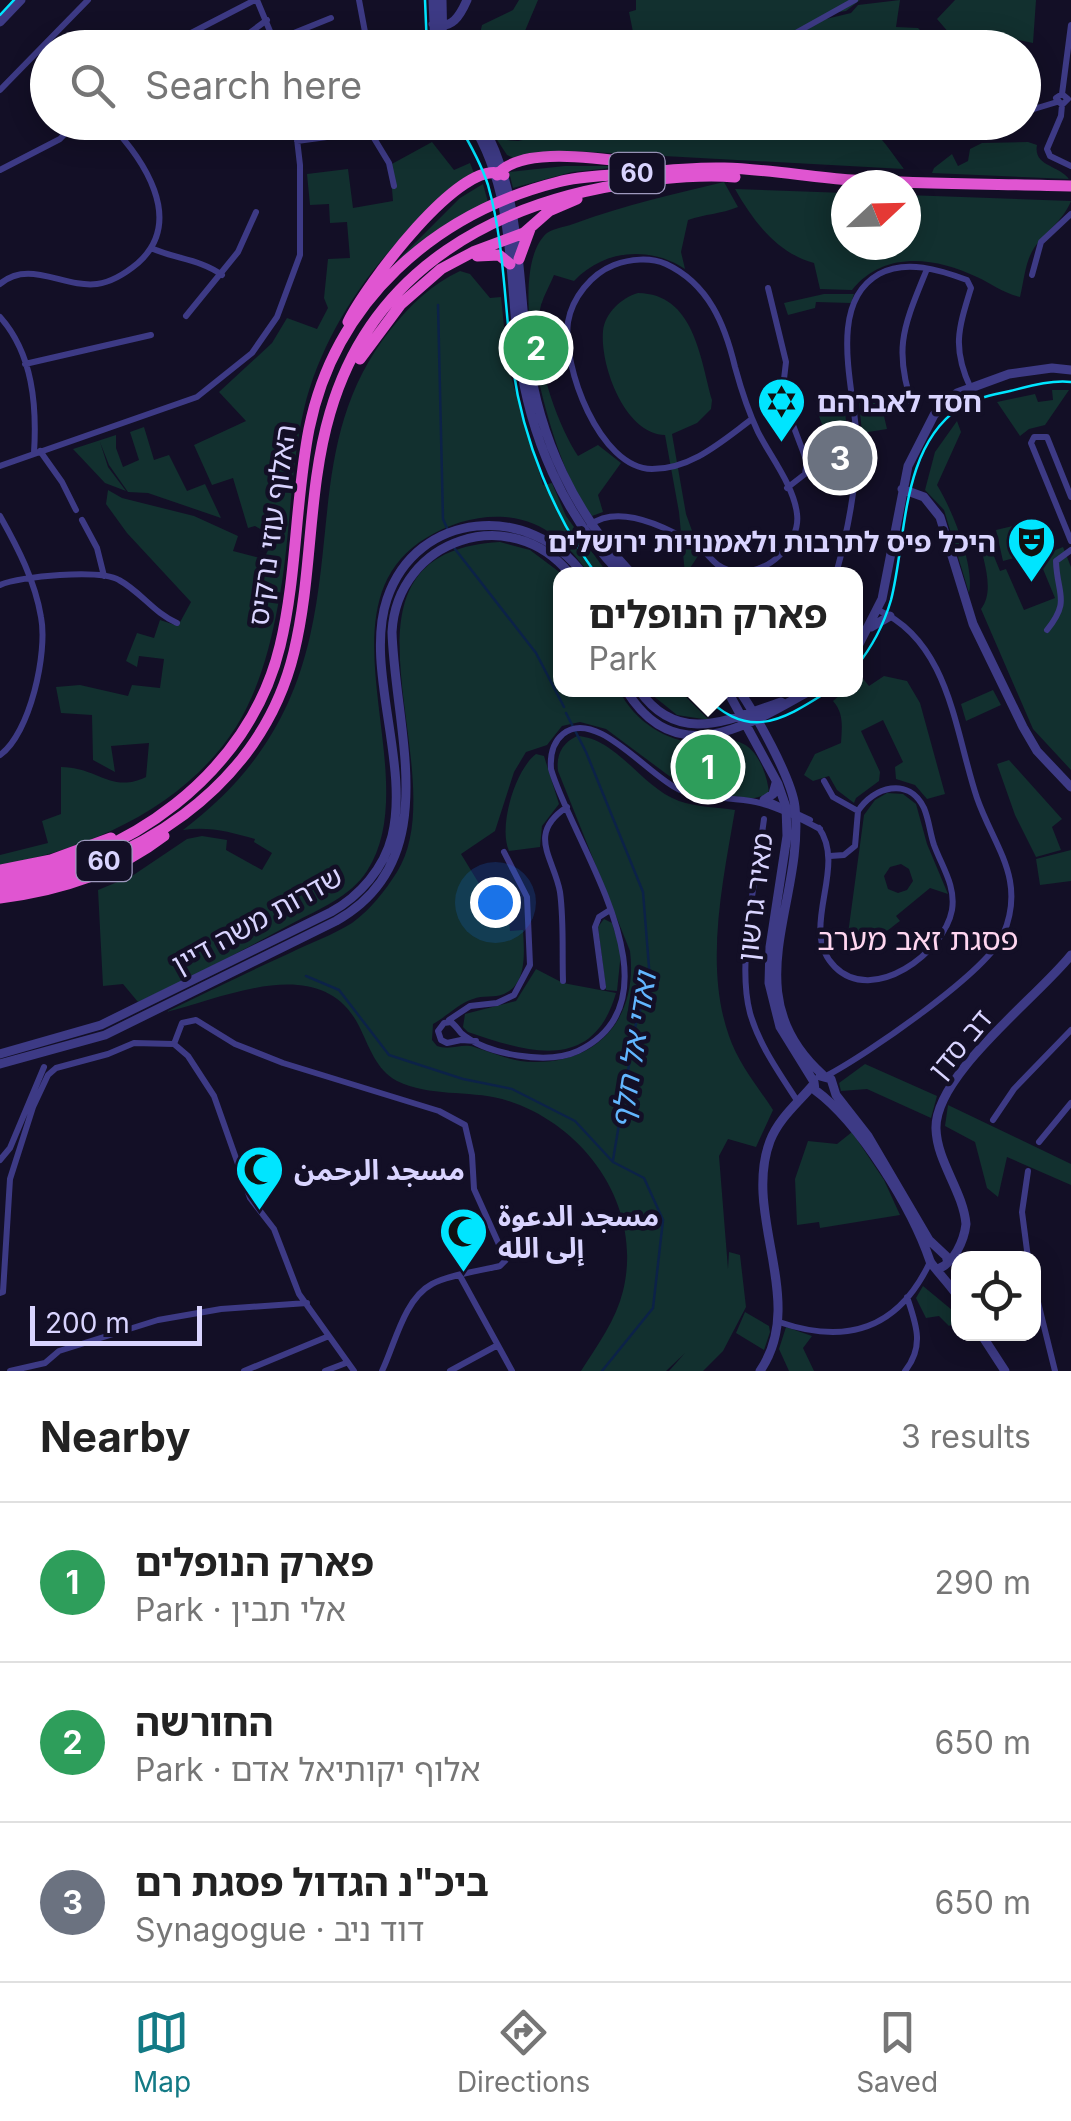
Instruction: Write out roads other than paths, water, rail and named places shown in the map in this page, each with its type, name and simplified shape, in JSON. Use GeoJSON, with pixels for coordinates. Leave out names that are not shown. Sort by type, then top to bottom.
{"type":"FeatureCollection","features":[{"type":"Feature","properties":{"kind":"highway"},"geometry":{"type":"LineString","coordinates":[[326,379],[354,308],[387,262],[474,178],[501,178],[564,155],[687,169]]}},
{"type":"Feature","properties":{"kind":"highway","name":"האלוף עוזי נרקיס"},"geometry":{"type":"LineString","coordinates":[[0,879],[53,869],[122,840],[197,786],[236,741],[262,696],[280,648],[306,446],[326,379],[346,336],[378,289],[399,265],[462,219],[490,204],[558,182],[687,169],[725,168],[1071,194]]}},
{"type":"Feature","properties":{"kind":"highway","name":"60"},"geometry":{"type":"LineString","coordinates":[[338,395],[359,347],[417,273],[466,236],[548,200],[649,180],[725,176],[831,185]]}},
{"type":"Feature","properties":{"kind":"highway"},"geometry":{"type":"LineString","coordinates":[[458,259],[494,254],[514,262],[530,229],[543,216],[560,206],[649,180]]}},
{"type":"Feature","properties":{"kind":"highway","name":"האלוף עוזי נרקיס"},"geometry":{"type":"LineString","coordinates":[[921,190],[1071,186]]}},
{"type":"Feature","properties":{"kind":"highway"},"geometry":{"type":"LineString","coordinates":[[338,395],[387,321],[423,283],[511,231],[530,229]]}},
{"type":"Feature","properties":{"kind":"highway","name":"האלוף עוזי נרקיס"},"geometry":{"type":"LineString","coordinates":[[0,889],[56,878],[99,863],[159,832],[228,777],[253,745],[279,696],[294,652],[321,452],[338,395]]}},
{"type":"Feature","properties":{"kind":"highway"},"geometry":{"type":"LineString","coordinates":[[0,898],[50,889],[114,866],[147,849],[196,806]]}},
{"type":"Feature","properties":{"kind":"highway"},"geometry":{"type":"LineString","coordinates":[[0,870],[67,855],[169,809]]}},
{"type":"Feature","properties":{"kind":"street"},"geometry":{"type":"LineString","coordinates":[[0,22],[20,0]]}},
{"type":"Feature","properties":{"kind":"street"},"geometry":{"type":"LineString","coordinates":[[59,30],[88,0]]}},
{"type":"Feature","properties":{"kind":"street"},"geometry":{"type":"LineString","coordinates":[[197,30],[256,0],[270,30]]}},
{"type":"Feature","properties":{"kind":"street"},"geometry":{"type":"LineString","coordinates":[[359,0],[365,30]]}},
{"type":"Feature","properties":{"kind":"street"},"geometry":{"type":"LineString","coordinates":[[801,30],[855,0]]}},
{"type":"Feature","properties":{"kind":"street"},"geometry":{"type":"LineString","coordinates":[[439,2],[447,13],[462,8]]}},
{"type":"Feature","properties":{"kind":"street"},"geometry":{"type":"LineString","coordinates":[[437,30],[439,2]]}},
{"type":"Feature","properties":{"kind":"street"},"geometry":{"type":"LineString","coordinates":[[438,24],[454,21],[462,8]]}},
{"type":"Feature","properties":{"kind":"street"},"geometry":{"type":"LineString","coordinates":[[306,30],[331,18]]}},
{"type":"Feature","properties":{"kind":"street"},"geometry":{"type":"LineString","coordinates":[[253,30],[266,20]]}},
{"type":"Feature","properties":{"kind":"street"},"geometry":{"type":"LineString","coordinates":[[438,24],[440,30]]}},
{"type":"Feature","properties":{"kind":"street"},"geometry":{"type":"LineString","coordinates":[[1071,25],[1067,96],[1057,96],[1061,116],[1046,149],[1050,156],[1071,166]]}},
{"type":"Feature","properties":{"kind":"street"},"geometry":{"type":"LineString","coordinates":[[0,90],[30,59]]}},
{"type":"Feature","properties":{"kind":"street"},"geometry":{"type":"LineString","coordinates":[[1041,108],[1059,104]]}},
{"type":"Feature","properties":{"kind":"street"},"geometry":{"type":"LineString","coordinates":[[0,170],[56,140]]}},
{"type":"Feature","properties":{"kind":"street"},"geometry":{"type":"LineString","coordinates":[[0,284],[24,272],[83,284],[104,282],[133,268],[150,248],[160,220],[156,192],[124,140]]}},
{"type":"Feature","properties":{"kind":"street"},"geometry":{"type":"LineString","coordinates":[[0,466],[197,397],[252,353],[276,317],[300,255],[302,213],[297,140]]}},
{"type":"Feature","properties":{"kind":"street"},"geometry":{"type":"LineString","coordinates":[[374,140],[389,164],[394,186]]}},
{"type":"Feature","properties":{"kind":"street"},"geometry":{"type":"LineString","coordinates":[[481,140],[501,178]]}},
{"type":"Feature","properties":{"kind":"street"},"geometry":{"type":"LineString","coordinates":[[487,140],[501,178],[511,231],[519,354],[526,394],[558,487],[615,567]]}},
{"type":"Feature","properties":{"kind":"street"},"geometry":{"type":"LineString","coordinates":[[186,316],[238,252],[256,212]]}},
{"type":"Feature","properties":{"kind":"street"},"geometry":{"type":"LineString","coordinates":[[1032,275],[1041,242],[1071,214]]}},
{"type":"Feature","properties":{"kind":"street"},"geometry":{"type":"LineString","coordinates":[[150,248],[204,264],[222,275]]}},
{"type":"Feature","properties":{"kind":"street"},"geometry":{"type":"LineString","coordinates":[[752,420],[686,463],[653,469],[624,458],[609,445],[591,418],[572,358],[569,319],[586,285],[607,268],[636,260],[660,262],[682,274],[720,316],[752,420],[798,516],[791,542],[771,562],[759,567]]}},
{"type":"Feature","properties":{"kind":"street"},"geometry":{"type":"LineString","coordinates":[[837,567],[857,450],[848,332],[852,304],[861,289],[882,272],[910,266],[970,283],[957,342],[959,360],[971,388]]}},
{"type":"Feature","properties":{"kind":"street"},"geometry":{"type":"LineString","coordinates":[[914,410],[903,371],[901,344],[928,268]]}},
{"type":"Feature","properties":{"kind":"street"},"geometry":{"type":"LineString","coordinates":[[768,288],[786,362],[782,401],[807,462],[805,474],[787,488]]}},
{"type":"Feature","properties":{"kind":"street"},"geometry":{"type":"LineString","coordinates":[[0,316],[18,343],[25,364],[36,406],[37,452],[62,482],[76,510]]}},
{"type":"Feature","properties":{"kind":"street"},"geometry":{"type":"LineString","coordinates":[[25,364],[151,335]]}},
{"type":"Feature","properties":{"kind":"street"},"geometry":{"type":"LineString","coordinates":[[863,638],[878,610],[902,491],[922,434],[944,404],[971,388],[1009,374],[1052,368],[1071,372]]}},
{"type":"Feature","properties":{"kind":"street"},"geometry":{"type":"LineString","coordinates":[[971,388],[1024,374],[1071,372]]}},
{"type":"Feature","properties":{"kind":"street"},"geometry":{"type":"LineString","coordinates":[[1071,497],[1047,437],[1034,437],[1031,443],[1071,541]]}},
{"type":"Feature","properties":{"kind":"street"},"geometry":{"type":"LineString","coordinates":[[902,491],[934,509]]}},
{"type":"Feature","properties":{"kind":"street"},"geometry":{"type":"LineString","coordinates":[[902,491],[920,494],[944,526],[973,624],[1023,727],[1037,750],[1071,786]]}},
{"type":"Feature","properties":{"kind":"street"},"geometry":{"type":"LineString","coordinates":[[898,509],[914,498]]}},
{"type":"Feature","properties":{"kind":"street"},"geometry":{"type":"LineString","coordinates":[[589,529],[616,515],[638,520],[693,543],[721,567]]}},
{"type":"Feature","properties":{"kind":"street"},"geometry":{"type":"LineString","coordinates":[[0,518],[29,576],[42,621],[36,686],[24,721],[6,752],[0,755]]}},
{"type":"Feature","properties":{"kind":"street"},"geometry":{"type":"LineString","coordinates":[[82,520],[97,548],[104,576]]}},
{"type":"Feature","properties":{"kind":"street","name":"שדרות משה דיין"},"geometry":{"type":"LineString","coordinates":[[0,1054],[87,1030],[149,1003],[331,912],[368,882],[388,847],[396,809],[382,621],[392,585],[418,552],[462,529],[506,525],[554,543],[576,567]]}},
{"type":"Feature","properties":{"kind":"street"},"geometry":{"type":"LineString","coordinates":[[589,529],[625,567]]}},
{"type":"Feature","properties":{"kind":"street","name":"שדרות משה דיין"},"geometry":{"type":"LineString","coordinates":[[0,1064],[105,1035],[355,910],[390,868],[404,831],[406,787],[392,632],[398,601],[407,582],[424,561],[445,548],[494,535],[540,548],[562,567]]}},
{"type":"Feature","properties":{"kind":"street"},"geometry":{"type":"LineString","coordinates":[[1047,630],[1063,609],[1056,561],[1071,550]]}},
{"type":"Feature","properties":{"kind":"street"},"geometry":{"type":"LineString","coordinates":[[0,585],[29,576],[104,576],[120,580],[158,613],[178,623]]}},
{"type":"Feature","properties":{"kind":"street"},"geometry":{"type":"LineString","coordinates":[[760,1371],[773,1349],[779,1322],[765,1164],[773,1135],[800,1100],[982,966],[1002,936],[1010,906],[1006,862],[978,803],[939,674],[916,639],[878,610]]}},
{"type":"Feature","properties":{"kind":"street"},"geometry":{"type":"LineString","coordinates":[[869,628],[890,616]]}},
{"type":"Feature","properties":{"kind":"street"},"geometry":{"type":"LineString","coordinates":[[631,697],[639,709],[662,726],[680,733],[743,736],[757,744]]}},
{"type":"Feature","properties":{"kind":"street"},"geometry":{"type":"LineString","coordinates":[[644,697],[656,710],[675,720],[698,725],[754,719],[794,697]]}},
{"type":"Feature","properties":{"kind":"street"},"geometry":{"type":"LineString","coordinates":[[734,697],[754,719]]}},
{"type":"Feature","properties":{"kind":"street"},"geometry":{"type":"LineString","coordinates":[[744,697],[754,719]]}},
{"type":"Feature","properties":{"kind":"street"},"geometry":{"type":"LineString","coordinates":[[751,697],[776,704]]}},
{"type":"Feature","properties":{"kind":"street"},"geometry":{"type":"LineString","coordinates":[[711,736],[797,697]]}},
{"type":"Feature","properties":{"kind":"street","name":"מאיר גרשון"},"geometry":{"type":"LineString","coordinates":[[754,719],[757,744],[791,812]]}},
{"type":"Feature","properties":{"kind":"street","name":"מאיר גרשון"},"geometry":{"type":"LineString","coordinates":[[754,719],[789,784],[791,812],[776,982],[791,1036],[823,1085],[868,1136],[930,1240],[951,1284]]}},
{"type":"Feature","properties":{"kind":"street"},"geometry":{"type":"LineString","coordinates":[[504,852],[527,897],[530,965],[514,995],[470,1006],[439,1028],[439,1038],[446,1043],[476,1042],[521,1056],[556,1057],[574,1053],[600,1036],[618,1008],[626,973],[624,947],[553,776],[551,756],[562,735],[579,728],[591,729],[612,739],[654,774],[680,789],[760,801],[791,812],[820,829],[830,856],[821,935],[827,956],[840,972],[860,980],[881,979],[938,942],[950,916],[952,892],[922,804],[910,792],[892,788],[876,793],[858,812],[855,846],[844,855],[830,856]]}},
{"type":"Feature","properties":{"kind":"street"},"geometry":{"type":"LineString","coordinates":[[760,801],[772,794],[776,780]]}},
{"type":"Feature","properties":{"kind":"street"},"geometry":{"type":"LineString","coordinates":[[824,781],[833,796],[858,812]]}},
{"type":"Feature","properties":{"kind":"street"},"geometry":{"type":"LineString","coordinates":[[563,980],[560,893],[544,848],[549,823],[566,807]]}},
{"type":"Feature","properties":{"kind":"street"},"geometry":{"type":"LineString","coordinates":[[764,819],[746,992],[760,1040],[800,1100]]}},
{"type":"Feature","properties":{"kind":"street"},"geometry":{"type":"LineString","coordinates":[[603,987],[595,927],[599,917],[610,910]]}},
{"type":"Feature","properties":{"kind":"street","name":"דב סדן"},"geometry":{"type":"LineString","coordinates":[[939,1261],[962,1240],[966,1224],[938,1138],[940,1106],[965,1067],[1071,954]]}},
{"type":"Feature","properties":{"kind":"street"},"geometry":{"type":"LineString","coordinates":[[453,1042],[459,1013]]}},
{"type":"Feature","properties":{"kind":"street"},"geometry":{"type":"LineString","coordinates":[[174,1044],[182,1024],[196,1020],[235,1044],[439,1111],[465,1125],[474,1189],[506,1260],[500,1266],[434,1283],[413,1303],[382,1371]]}},
{"type":"Feature","properties":{"kind":"street"},"geometry":{"type":"LineString","coordinates":[[444,1023],[476,1042]]}},
{"type":"Feature","properties":{"kind":"street"},"geometry":{"type":"LineString","coordinates":[[993,1120],[1008,1097],[1071,1030]]}},
{"type":"Feature","properties":{"kind":"street"},"geometry":{"type":"LineString","coordinates":[[0,1293],[6,1269],[10,1179],[33,1107],[48,1075],[56,1068],[108,1054],[134,1042],[174,1044],[188,1056],[214,1096],[250,1198],[274,1229],[299,1294],[354,1371]]}},
{"type":"Feature","properties":{"kind":"street"},"geometry":{"type":"LineString","coordinates":[[0,1160],[10,1148],[44,1067]]}},
{"type":"Feature","properties":{"kind":"street"},"geometry":{"type":"LineString","coordinates":[[1040,1142],[1071,1103]]}},
{"type":"Feature","properties":{"kind":"street"},"geometry":{"type":"LineString","coordinates":[[1027,1251],[1022,1212],[1028,1171]]}},
{"type":"Feature","properties":{"kind":"street"},"geometry":{"type":"LineString","coordinates":[[779,1322],[819,1334],[853,1331],[884,1318],[939,1261]]}},
{"type":"Feature","properties":{"kind":"street"},"geometry":{"type":"LineString","coordinates":[[460,1276],[512,1371]]}},
{"type":"Feature","properties":{"kind":"street"},"geometry":{"type":"LineString","coordinates":[[905,1371],[918,1339],[906,1296]]}},
{"type":"Feature","properties":{"kind":"street"},"geometry":{"type":"LineString","coordinates":[[10,1371],[31,1370],[59,1351],[158,1320],[220,1309],[307,1303]]}},
{"type":"Feature","properties":{"kind":"street"},"geometry":{"type":"LineString","coordinates":[[1041,1314],[1055,1371]]}},
{"type":"Feature","properties":{"kind":"street"},"geometry":{"type":"LineString","coordinates":[[244,1371],[329,1336]]}},
{"type":"Feature","properties":{"kind":"street"},"geometry":{"type":"LineString","coordinates":[[985,1341],[1004,1371]]}},
{"type":"Feature","properties":{"kind":"street"},"geometry":{"type":"LineString","coordinates":[[450,1371],[496,1346]]}},
{"type":"Feature","properties":{"kind":"street"},"geometry":{"type":"LineString","coordinates":[[325,1371],[346,1363]]}},
{"type":"Feature","properties":{"kind":"waterway","name":"ואדי אל חלף"},"geometry":{"type":"LineString","coordinates":[[438,305],[443,519],[447,528]]}},
{"type":"Feature","properties":{"kind":"waterway","name":"ואדי אל חלף"},"geometry":{"type":"LineString","coordinates":[[455,549],[536,653],[553,686]]}},
{"type":"Feature","properties":{"kind":"waterway","name":"ואדי אל חלף"},"geometry":{"type":"LineString","coordinates":[[559,697],[564,707]]}},
{"type":"Feature","properties":{"kind":"waterway","name":"ואדי אל חלף"},"geometry":{"type":"LineString","coordinates":[[566,713],[643,892],[650,980],[636,1023],[613,1160]]}},
{"type":"Feature","properties":{"kind":"waterway"},"geometry":{"type":"LineString","coordinates":[[306,976],[339,990],[389,1055],[463,1079],[512,1089],[575,1121],[613,1162],[644,1178],[663,1220],[653,1308],[602,1371]]}},
{"type":"Feature","properties":{"kind":"tram line"},"geometry":{"type":"LineString","coordinates":[[0,15],[14,0]]}},
{"type":"Feature","properties":{"kind":"tram line"},"geometry":{"type":"LineString","coordinates":[[425,0],[426,30]]}},
{"type":"Feature","properties":{"kind":"tram line"},"geometry":{"type":"LineString","coordinates":[[467,140],[482,169],[494,208],[513,368],[524,422],[554,502],[591,567]]}},
{"type":"Feature","properties":{"kind":"tram line"},"geometry":{"type":"LineString","coordinates":[[863,656],[888,609],[916,470],[940,425],[977,399],[1040,384],[1071,382]]}},
{"type":"Feature","properties":{"kind":"tram line"},"geometry":{"type":"LineString","coordinates":[[706,697],[732,716],[762,722],[794,712],[819,697]]}},
{"type":"Feature","properties":{"kind":"place","name":"החורשה"},"geometry":{"type":"Point","coordinates":[536,348]}},
{"type":"Feature","properties":{"kind":"place","name":"חסד לאברהם"},"geometry":{"type":"Point","coordinates":[782,444]}},
{"type":"Feature","properties":{"kind":"place","name":"ביכ\"נ הגדול פסגת רם"},"geometry":{"type":"Point","coordinates":[840,458]}},
{"type":"Feature","properties":{"kind":"place","name":"היכל פיס לתרבות ולאמנויות ירושלים"},"geometry":{"type":"Point","coordinates":[1031,584]}},
{"type":"Feature","properties":{"kind":"place","name":"פארק הנופלים"},"geometry":{"type":"Point","coordinates":[708,767]}},
{"type":"Feature","properties":{"kind":"place","name":"مسجد الرحمن"},"geometry":{"type":"Point","coordinates":[259,1212]}},
{"type":"Feature","properties":{"kind":"place","name":"مسجد الدعوة إلى الله"},"geometry":{"type":"Point","coordinates":[463,1274]}},
{"type":"Feature","properties":{"kind":"district","name":"פסגת זאב מערב"},"geometry":{"type":"Point","coordinates":[918,939]}}]}
